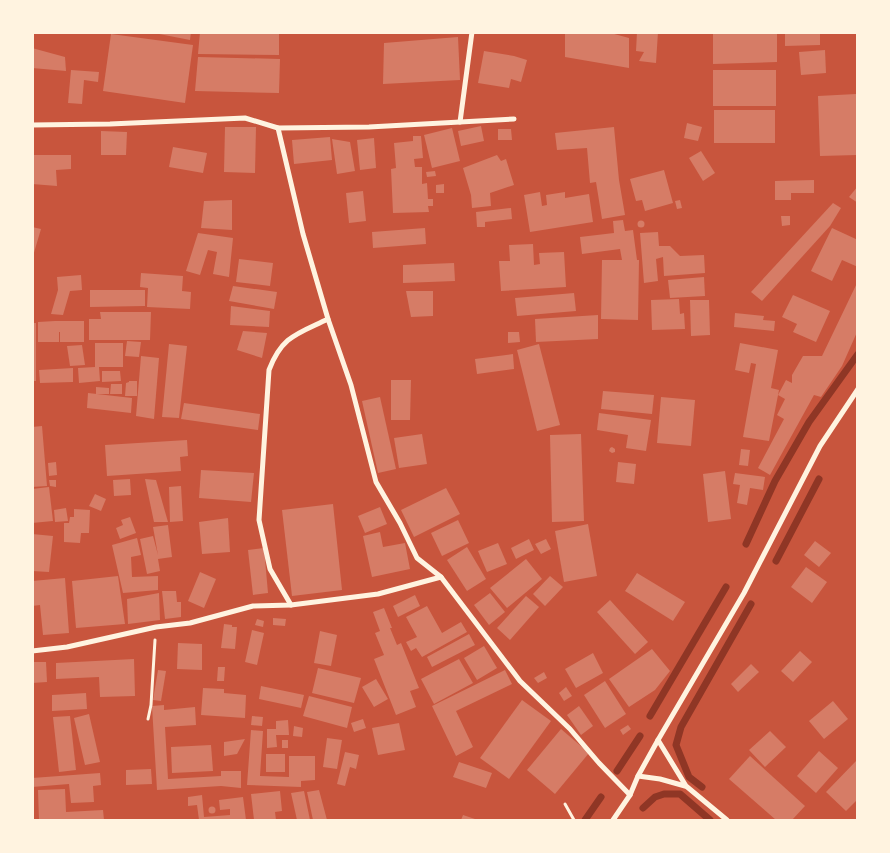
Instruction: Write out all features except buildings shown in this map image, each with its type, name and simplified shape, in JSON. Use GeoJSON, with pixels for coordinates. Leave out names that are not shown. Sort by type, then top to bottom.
{"type":"FeatureCollection","features":[{"type":"Feature","properties":{"kind":"street"},"geometry":{"type":"LineString","coordinates":[[460,122],[472,32]]}},
{"type":"Feature","properties":{"kind":"street"},"geometry":{"type":"LineString","coordinates":[[32,125],[110,124],[244,118],[278,128],[369,127],[514,119]]}},
{"type":"Feature","properties":{"kind":"street"},"geometry":{"type":"LineString","coordinates":[[278,128],[303,234],[328,319],[351,385],[376,482],[417,558],[441,577],[520,681],[570,729],[599,764],[630,794]]}},
{"type":"Feature","properties":{"kind":"street"},"geometry":{"type":"LineString","coordinates":[[291,605],[270,569],[259,520],[269,370],[274,356],[284,343],[295,334],[328,319]]}},
{"type":"Feature","properties":{"kind":"street"},"geometry":{"type":"LineString","coordinates":[[613,820],[630,794],[658,740],[744,594],[820,446],[858,389]]}},
{"type":"Feature","properties":{"kind":"street"},"geometry":{"type":"LineString","coordinates":[[32,651],[67,647],[156,627],[190,623],[253,606],[291,605],[378,594],[441,577]]}},
{"type":"Feature","properties":{"kind":"street"},"geometry":{"type":"LineString","coordinates":[[658,740],[686,786],[727,820]]}},
{"type":"Feature","properties":{"kind":"street"},"geometry":{"type":"LineString","coordinates":[[638,776],[660,779],[686,786]]}},
{"type":"Feature","properties":{"kind":"path"},"geometry":{"type":"LineString","coordinates":[[148,719],[151,705],[156,627]]}},
{"type":"Feature","properties":{"kind":"path"},"geometry":{"type":"LineString","coordinates":[[565,804],[574,820]]}},
{"type":"Feature","properties":{"kind":"waterway"},"geometry":{"type":"LineString","coordinates":[[746,544],[775,481],[809,422],[858,354]]}},
{"type":"Feature","properties":{"kind":"waterway"},"geometry":{"type":"LineString","coordinates":[[776,561],[819,479]]}},
{"type":"Feature","properties":{"kind":"waterway"},"geometry":{"type":"LineString","coordinates":[[650,716],[726,587]]}},
{"type":"Feature","properties":{"kind":"waterway"},"geometry":{"type":"LineString","coordinates":[[702,787],[689,777],[676,745],[681,727],[751,604]]}},
{"type":"Feature","properties":{"kind":"waterway"},"geometry":{"type":"LineString","coordinates":[[617,771],[640,736]]}},
{"type":"Feature","properties":{"kind":"waterway"},"geometry":{"type":"LineString","coordinates":[[643,808],[655,797],[664,794],[680,794],[710,820]]}},
{"type":"Feature","properties":{"kind":"waterway"},"geometry":{"type":"LineString","coordinates":[[585,820],[601,797]]}}]}
